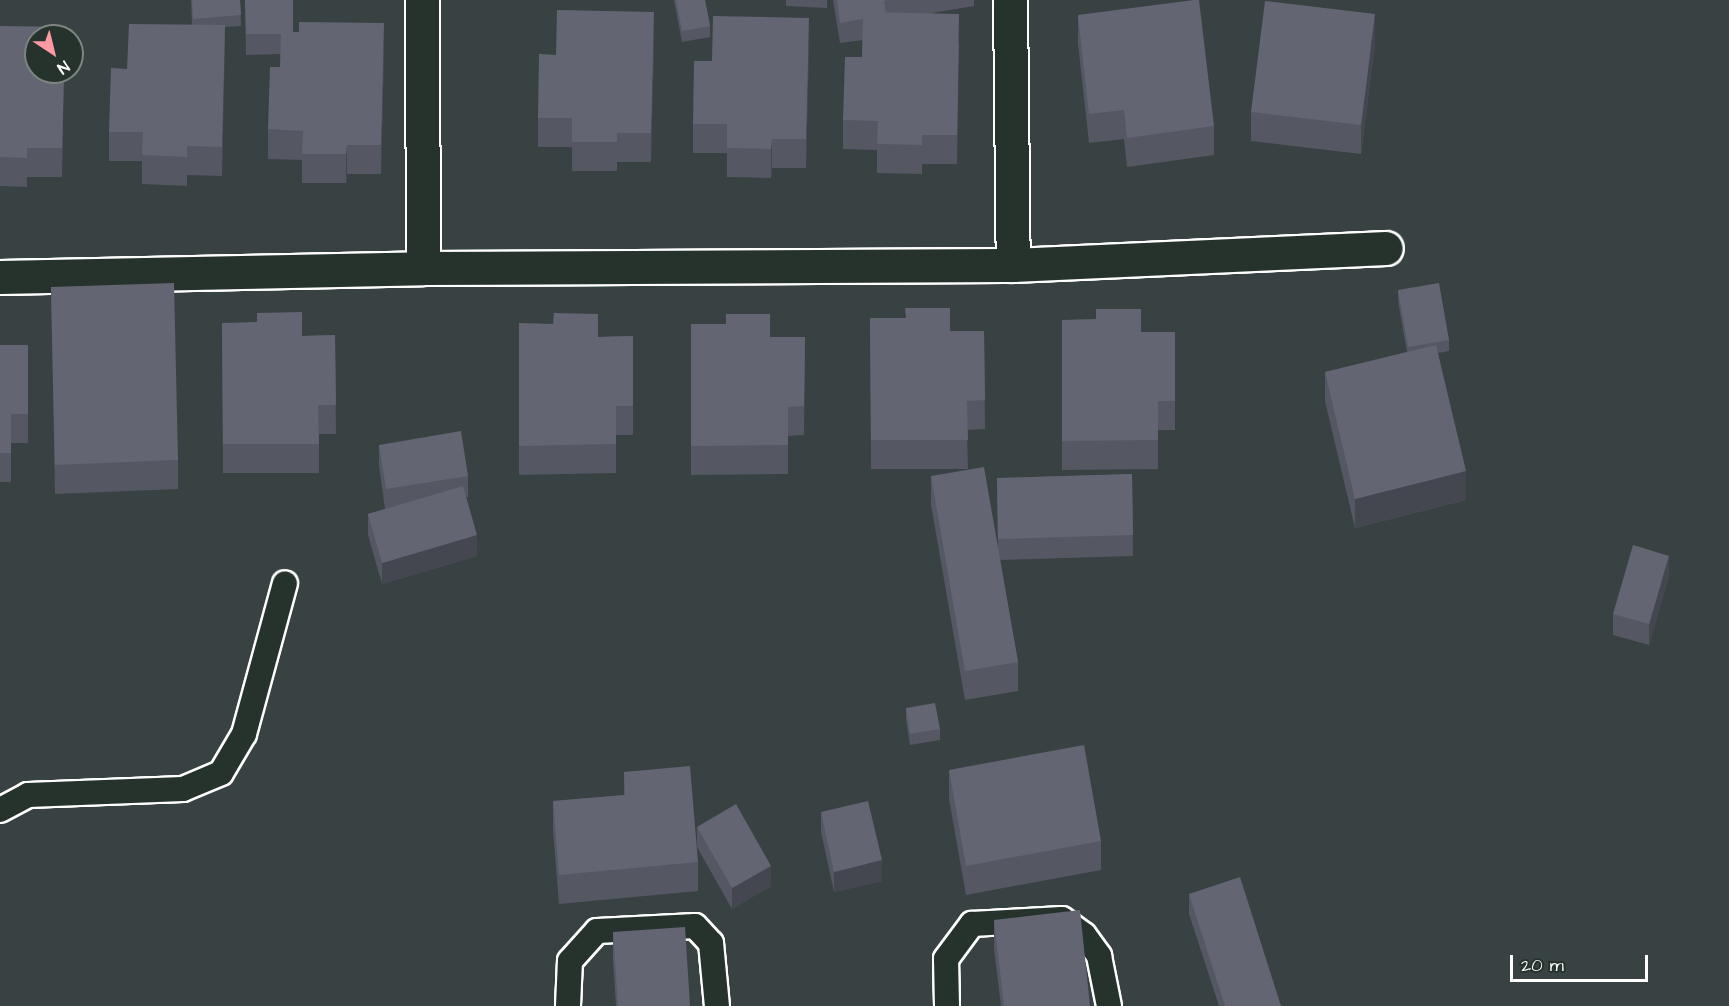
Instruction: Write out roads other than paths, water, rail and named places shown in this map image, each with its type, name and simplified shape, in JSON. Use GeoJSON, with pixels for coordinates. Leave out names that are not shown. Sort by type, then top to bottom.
{"type":"FeatureCollection","features":[{"type":"Feature","properties":{"kind":"street"},"geometry":{"type":"LineString","coordinates":[[422,0],[423,268]]}},
{"type":"Feature","properties":{"kind":"street"},"geometry":{"type":"LineString","coordinates":[[1010,0],[1012,265]]}},
{"type":"Feature","properties":{"kind":"street"},"geometry":{"type":"LineString","coordinates":[[0,277],[423,268],[1012,265],[1386,248]]}},
{"type":"Feature","properties":{"kind":"lane"},"geometry":{"type":"LineString","coordinates":[[0,810],[27,795],[183,789],[221,773],[244,734],[285,583]]}},
{"type":"Feature","properties":{"kind":"lane"},"geometry":{"type":"LineString","coordinates":[[947,1006],[946,959],[972,924],[1062,919],[1084,935],[1099,956],[1109,1006]]}},
{"type":"Feature","properties":{"kind":"lane"},"geometry":{"type":"LineString","coordinates":[[568,1006],[570,961],[597,931],[695,926],[711,943],[717,1006]]}}]}
